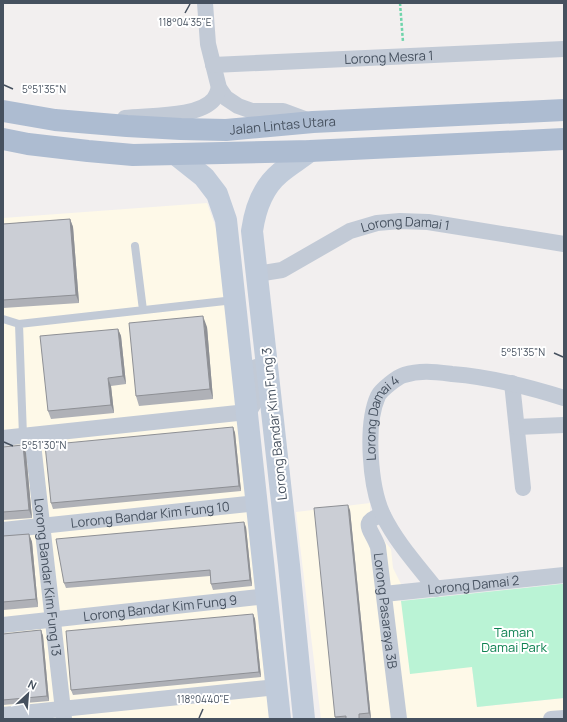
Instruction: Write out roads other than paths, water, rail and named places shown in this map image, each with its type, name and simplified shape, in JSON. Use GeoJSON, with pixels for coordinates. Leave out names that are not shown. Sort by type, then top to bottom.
{"type":"FeatureCollection","features":[{"type":"Feature","properties":{"kind":"main road","name":"Jalan Lintas Utara"},"geometry":{"type":"LineString","coordinates":[[3,111],[55,120],[181,130],[226,130],[313,122],[564,110]]}},
{"type":"Feature","properties":{"kind":"main road","name":"Jalan Lintas Utara"},"geometry":{"type":"LineString","coordinates":[[3,139],[28,144],[133,155],[310,151],[564,139]]}},
{"type":"Feature","properties":{"kind":"main road","name":"Lorong Bandar Kim Fung 3"},"geometry":{"type":"LineString","coordinates":[[304,719],[289,565],[252,231],[254,219],[263,195],[270,183],[279,174],[310,151]]}},
{"type":"Feature","properties":{"kind":"main road","name":"Lorong Bandar Kim Fung 3"},"geometry":{"type":"LineString","coordinates":[[175,154],[204,177],[217,194],[226,220],[280,719]]}},
{"type":"Feature","properties":{"kind":"main road"},"geometry":{"type":"LineString","coordinates":[[264,568],[277,563],[289,565]]}},
{"type":"Feature","properties":{"kind":"street"},"geometry":{"type":"LineString","coordinates":[[205,3],[208,44],[219,88],[226,98],[238,106],[252,111],[284,111],[313,122]]}},
{"type":"Feature","properties":{"kind":"street","name":"Lorong Mesra 1"},"geometry":{"type":"LineString","coordinates":[[213,65],[564,49]]}},
{"type":"Feature","properties":{"kind":"street"},"geometry":{"type":"LineString","coordinates":[[92,123],[194,112],[205,107],[214,99],[219,88]]}},
{"type":"Feature","properties":{"kind":"street","name":"Lorong Damai 1"},"geometry":{"type":"LineString","coordinates":[[257,274],[282,270],[350,231],[377,223],[400,221],[428,222],[564,244]]}},
{"type":"Feature","properties":{"kind":"street"},"geometry":{"type":"LineString","coordinates":[[3,438],[247,412],[253,407],[259,392],[255,350],[263,330]]}},
{"type":"Feature","properties":{"kind":"street","name":"Lorong Damai 4"},"geometry":{"type":"LineString","coordinates":[[436,589],[388,526],[377,499],[373,483],[371,438],[372,415],[379,395],[402,376],[416,372],[431,372],[477,376],[512,383],[564,398]]}},
{"type":"Feature","properties":{"kind":"street"},"geometry":{"type":"LineString","coordinates":[[512,383],[523,488]]}},
{"type":"Feature","properties":{"kind":"street"},"geometry":{"type":"LineString","coordinates":[[517,427],[564,424]]}},
{"type":"Feature","properties":{"kind":"street","name":"Lorong Bandar Kim Fung 13"},"geometry":{"type":"LineString","coordinates":[[28,436],[43,526],[64,714]]}},
{"type":"Feature","properties":{"kind":"street","name":"Lorong Bandar Kim Fung 10"},"geometry":{"type":"LineString","coordinates":[[3,530],[256,503]]}},
{"type":"Feature","properties":{"kind":"street","name":"Lorong Pasaraya 3B"},"geometry":{"type":"LineString","coordinates":[[383,515],[370,519],[368,525],[378,547],[399,719]]}},
{"type":"Feature","properties":{"kind":"street","name":"Lorong Damai 2"},"geometry":{"type":"LineString","coordinates":[[384,594],[564,575]]}},
{"type":"Feature","properties":{"kind":"street","name":"Lorong Bandar Kim Fung 9"},"geometry":{"type":"LineString","coordinates":[[3,625],[267,596]]}},
{"type":"Feature","properties":{"kind":"street"},"geometry":{"type":"LineString","coordinates":[[3,715],[64,714],[276,687]]}},
{"type":"Feature","properties":{"kind":"street"},"geometry":{"type":"LineString","coordinates":[[551,719],[564,718]]}},
{"type":"Feature","properties":{"kind":"lane"},"geometry":{"type":"LineString","coordinates":[[135,246],[143,310]]}},
{"type":"Feature","properties":{"kind":"lane"},"geometry":{"type":"LineString","coordinates":[[3,319],[19,324],[234,300]]}},
{"type":"Feature","properties":{"kind":"lane"},"geometry":{"type":"LineString","coordinates":[[19,324],[28,436]]}},
{"type":"Feature","properties":{"kind":"park label","name":"Taman Damai Park"},"geometry":{"type":"Point","coordinates":[514,640]}}]}
